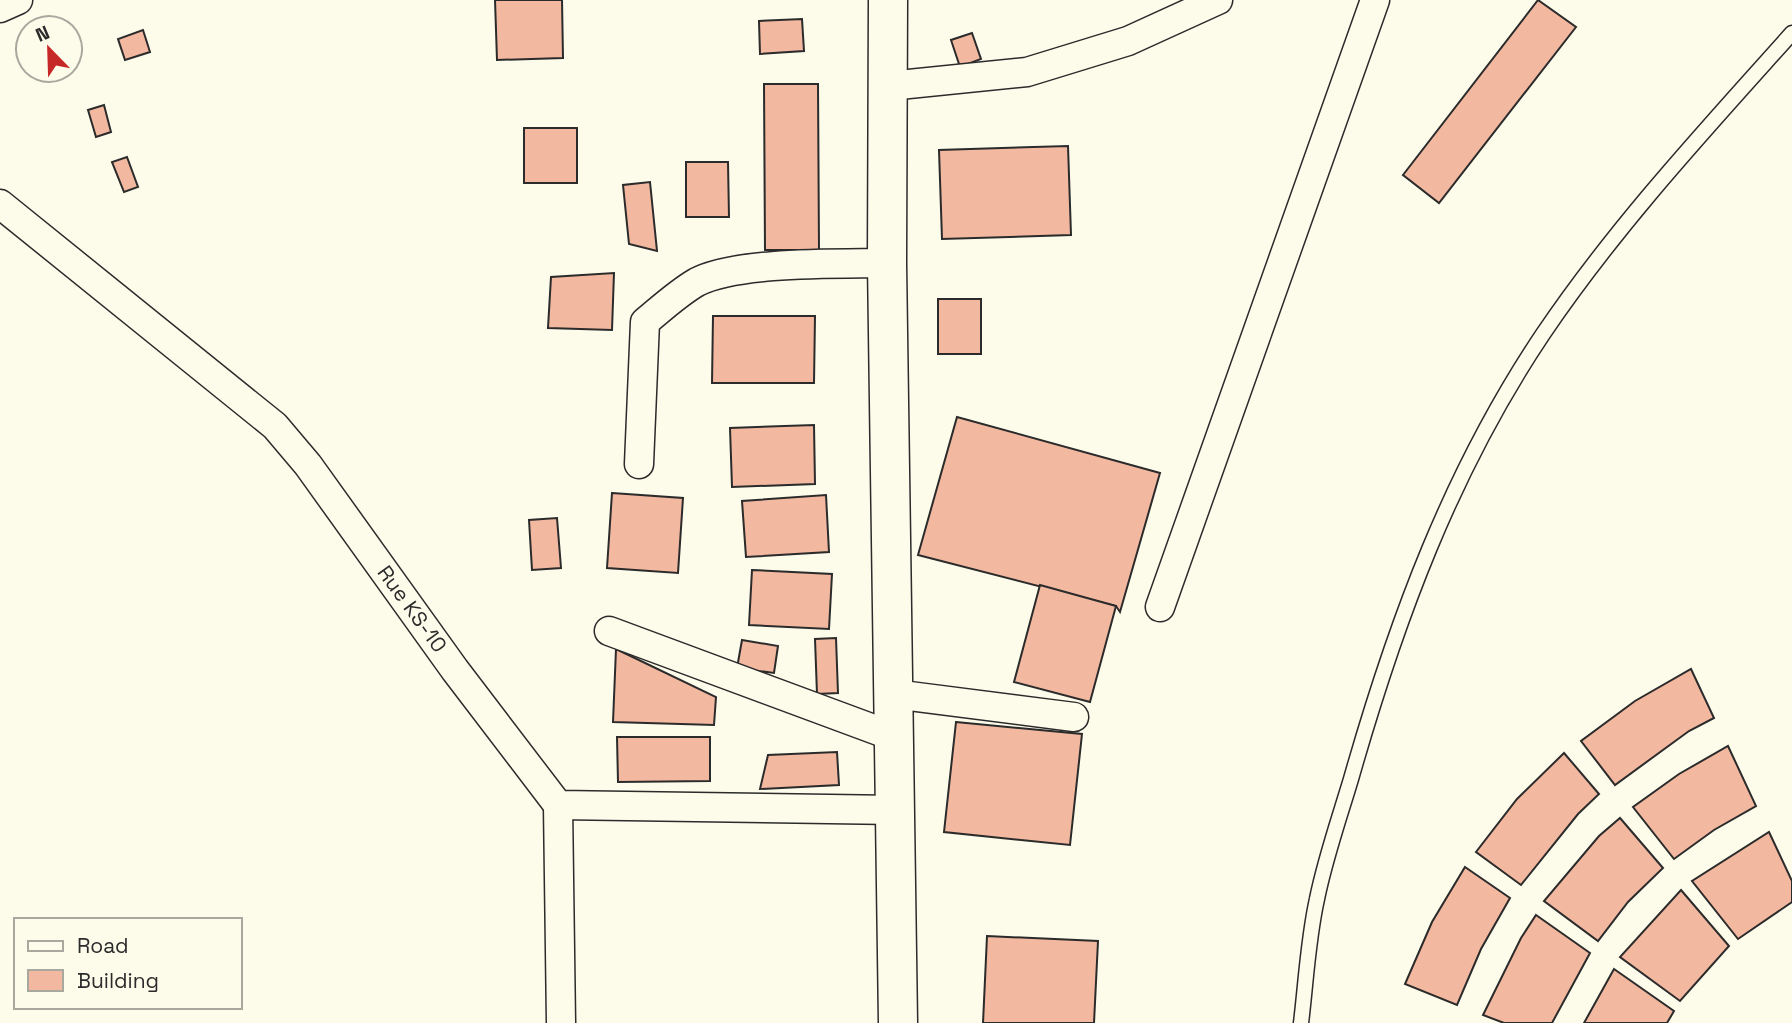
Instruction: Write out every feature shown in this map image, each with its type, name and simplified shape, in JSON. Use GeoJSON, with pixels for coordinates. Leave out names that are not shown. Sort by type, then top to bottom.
{"type":"FeatureCollection","features":[{"type":"Feature","properties":{"kind":"street"},"geometry":{"type":"LineString","coordinates":[[0,8],[18,0]]}},
{"type":"Feature","properties":{"kind":"street"},"geometry":{"type":"LineString","coordinates":[[888,0],[887,262],[898,1023]]}},
{"type":"Feature","properties":{"kind":"street"},"geometry":{"type":"LineString","coordinates":[[888,86],[1027,72],[1128,41],[1218,0]]}},
{"type":"Feature","properties":{"kind":"street"},"geometry":{"type":"LineString","coordinates":[[1160,607],[1375,0]]}},
{"type":"Feature","properties":{"kind":"street","name":"Rue KS-10"},"geometry":{"type":"LineString","coordinates":[[0,204],[275,426],[558,805]]}},
{"type":"Feature","properties":{"kind":"street"},"geometry":{"type":"LineString","coordinates":[[639,464],[645,322],[674,298],[699,281],[728,273],[887,262]]}},
{"type":"Feature","properties":{"kind":"street"},"geometry":{"type":"LineString","coordinates":[[609,631],[895,737]]}},
{"type":"Feature","properties":{"kind":"street"},"geometry":{"type":"LineString","coordinates":[[894,694],[1073,717]]}},
{"type":"Feature","properties":{"kind":"street"},"geometry":{"type":"LineString","coordinates":[[561,1023],[558,805],[896,810]]}},
{"type":"Feature","properties":{"kind":"lane"},"geometry":{"type":"LineString","coordinates":[[1301,1023],[1316,900],[1395,637],[1454,486],[1485,427],[1544,333],[1623,227],[1792,33]]}},
{"type":"Feature","properties":{"kind":"building"},"geometry":{"type":"Polygon","coordinates":[[[495,0],[562,0],[563,58],[497,60],[495,0]]]}},
{"type":"Feature","properties":{"kind":"building"},"geometry":{"type":"Polygon","coordinates":[[[1538,0],[1576,27],[1439,203],[1403,175],[1538,0]]]}},
{"type":"Feature","properties":{"kind":"building"},"geometry":{"type":"Polygon","coordinates":[[[802,19],[804,51],[760,54],[759,21],[802,19]]]}},
{"type":"Feature","properties":{"kind":"building"},"geometry":{"type":"Polygon","coordinates":[[[143,30],[150,52],[125,60],[118,39],[143,30]]]}},
{"type":"Feature","properties":{"kind":"building"},"geometry":{"type":"Polygon","coordinates":[[[972,33],[981,59],[960,67],[951,40],[972,33]]]}},
{"type":"Feature","properties":{"kind":"building"},"geometry":{"type":"Polygon","coordinates":[[[764,84],[818,84],[819,250],[765,250],[764,84]]]}},
{"type":"Feature","properties":{"kind":"building"},"geometry":{"type":"Polygon","coordinates":[[[104,105],[111,132],[96,137],[88,110],[104,105]]]}},
{"type":"Feature","properties":{"kind":"building"},"geometry":{"type":"Polygon","coordinates":[[[524,128],[577,128],[577,183],[524,183],[524,128]]]}},
{"type":"Feature","properties":{"kind":"building"},"geometry":{"type":"Polygon","coordinates":[[[1068,146],[1071,235],[942,239],[939,150],[1068,146]]]}},
{"type":"Feature","properties":{"kind":"building"},"geometry":{"type":"Polygon","coordinates":[[[127,157],[138,187],[124,192],[112,162],[127,157]]]}},
{"type":"Feature","properties":{"kind":"building"},"geometry":{"type":"Polygon","coordinates":[[[686,162],[728,162],[729,217],[686,217],[686,162]]]}},
{"type":"Feature","properties":{"kind":"building"},"geometry":{"type":"Polygon","coordinates":[[[650,182],[657,251],[629,244],[623,185],[650,182]]]}},
{"type":"Feature","properties":{"kind":"building"},"geometry":{"type":"Polygon","coordinates":[[[614,273],[612,330],[548,328],[551,277],[614,273]]]}},
{"type":"Feature","properties":{"kind":"building"},"geometry":{"type":"Polygon","coordinates":[[[938,299],[981,299],[981,354],[938,354],[938,299]]]}},
{"type":"Feature","properties":{"kind":"building"},"geometry":{"type":"Polygon","coordinates":[[[713,316],[815,316],[814,383],[712,383],[713,316]]]}},
{"type":"Feature","properties":{"kind":"building"},"geometry":{"type":"Polygon","coordinates":[[[957,417],[1160,473],[1120,612],[1116,606],[918,555],[957,417]]]}},
{"type":"Feature","properties":{"kind":"building"},"geometry":{"type":"Polygon","coordinates":[[[814,425],[815,484],[732,487],[730,428],[814,425]]]}},
{"type":"Feature","properties":{"kind":"building"},"geometry":{"type":"Polygon","coordinates":[[[612,493],[683,498],[678,573],[607,568],[612,493]]]}},
{"type":"Feature","properties":{"kind":"building"},"geometry":{"type":"Polygon","coordinates":[[[826,495],[829,552],[746,557],[742,501],[826,495]]]}},
{"type":"Feature","properties":{"kind":"building"},"geometry":{"type":"Polygon","coordinates":[[[557,518],[561,568],[532,570],[529,520],[557,518]]]}},
{"type":"Feature","properties":{"kind":"building"},"geometry":{"type":"Polygon","coordinates":[[[752,570],[832,574],[829,629],[749,625],[752,570]]]}},
{"type":"Feature","properties":{"kind":"building"},"geometry":{"type":"Polygon","coordinates":[[[1040,585],[1116,606],[1090,702],[1014,682],[1040,585]]]}},
{"type":"Feature","properties":{"kind":"building"},"geometry":{"type":"Polygon","coordinates":[[[836,638],[838,693],[817,694],[815,639],[836,638]]]}},
{"type":"Feature","properties":{"kind":"building"},"geometry":{"type":"Polygon","coordinates":[[[742,640],[778,646],[774,673],[737,668],[742,640]]]}},
{"type":"Feature","properties":{"kind":"building"},"geometry":{"type":"Polygon","coordinates":[[[616,649],[716,697],[714,725],[613,722],[616,649]]]}},
{"type":"Feature","properties":{"kind":"building"},"geometry":{"type":"Polygon","coordinates":[[[1691,669],[1714,718],[1689,731],[1615,785],[1581,741],[1635,701],[1691,669]]]}},
{"type":"Feature","properties":{"kind":"building"},"geometry":{"type":"Polygon","coordinates":[[[956,722],[1082,734],[1070,845],[944,832],[956,722]]]}},
{"type":"Feature","properties":{"kind":"building"},"geometry":{"type":"Polygon","coordinates":[[[617,737],[710,737],[710,781],[618,782],[617,737]]]}},
{"type":"Feature","properties":{"kind":"building"},"geometry":{"type":"Polygon","coordinates":[[[1728,746],[1756,806],[1714,830],[1674,859],[1633,807],[1679,774],[1728,746]]]}},
{"type":"Feature","properties":{"kind":"building"},"geometry":{"type":"Polygon","coordinates":[[[837,752],[839,785],[760,789],[768,755],[837,752]]]}},
{"type":"Feature","properties":{"kind":"building"},"geometry":{"type":"Polygon","coordinates":[[[1564,753],[1599,794],[1578,814],[1521,885],[1476,852],[1517,799],[1564,753]]]}},
{"type":"Feature","properties":{"kind":"building"},"geometry":{"type":"Polygon","coordinates":[[[1620,818],[1663,868],[1628,902],[1598,941],[1544,901],[1599,836],[1620,818]]]}},
{"type":"Feature","properties":{"kind":"building"},"geometry":{"type":"Polygon","coordinates":[[[1769,832],[1792,881],[1792,902],[1738,939],[1692,881],[1769,832]]]}},
{"type":"Feature","properties":{"kind":"building"},"geometry":{"type":"Polygon","coordinates":[[[1465,867],[1510,898],[1481,949],[1457,1005],[1405,984],[1432,922],[1465,867]]]}},
{"type":"Feature","properties":{"kind":"building"},"geometry":{"type":"Polygon","coordinates":[[[1681,890],[1729,946],[1680,1001],[1620,957],[1681,890]]]}},
{"type":"Feature","properties":{"kind":"building"},"geometry":{"type":"Polygon","coordinates":[[[1536,915],[1590,953],[1552,1023],[1504,1023],[1483,1015],[1521,938],[1536,915]]]}},
{"type":"Feature","properties":{"kind":"building"},"geometry":{"type":"Polygon","coordinates":[[[987,936],[1098,941],[1094,1023],[983,1023],[987,936]]]}},
{"type":"Feature","properties":{"kind":"building"},"geometry":{"type":"Polygon","coordinates":[[[1614,969],[1674,1011],[1667,1023],[1584,1023],[1614,969]]]}}]}
